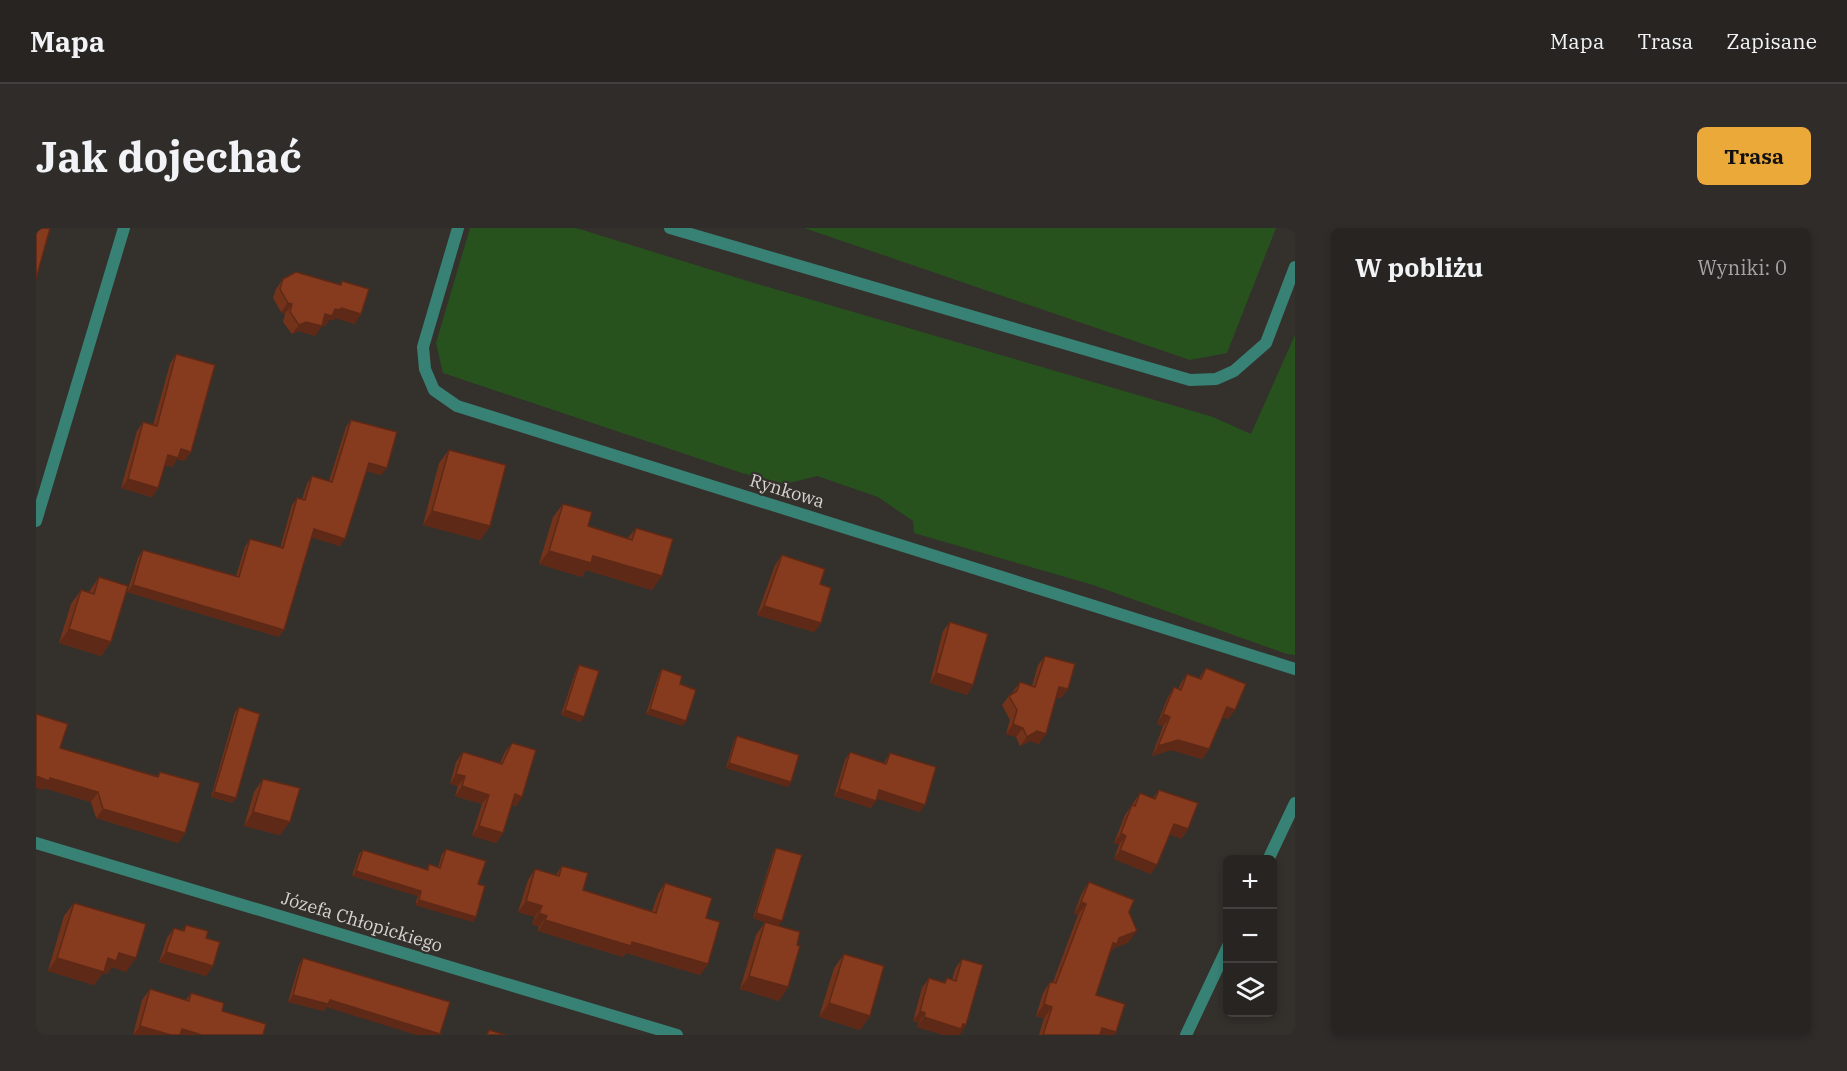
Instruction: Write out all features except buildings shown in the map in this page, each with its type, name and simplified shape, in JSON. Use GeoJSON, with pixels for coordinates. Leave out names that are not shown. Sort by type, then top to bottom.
{"type":"FeatureCollection","features":[{"type":"Feature","properties":{"kind":"street"},"geometry":{"type":"LineString","coordinates":[[36,521],[124,228]]}},
{"type":"Feature","properties":{"kind":"street","name":"Rynkowa"},"geometry":{"type":"LineString","coordinates":[[458,228],[423,348],[425,369],[434,390],[458,406],[1295,669]]}},
{"type":"Feature","properties":{"kind":"street"},"geometry":{"type":"LineString","coordinates":[[670,228],[691,231],[1190,380],[1216,379],[1234,371],[1266,343],[1294,273]]}},
{"type":"Feature","properties":{"kind":"street"},"geometry":{"type":"LineString","coordinates":[[1270,855],[1295,803]]}},
{"type":"Feature","properties":{"kind":"street","name":"Józefa Chłopickiego"},"geometry":{"type":"LineString","coordinates":[[36,843],[677,1035]]}},
{"type":"Feature","properties":{"kind":"street"},"geometry":{"type":"LineString","coordinates":[[1186,1035],[1223,955]]}},
{"type":"Feature","properties":{"kind":"green space"},"geometry":{"type":"Polygon","coordinates":[[[470,228],[576,228],[754,283],[1213,417],[1251,434],[1295,335],[1295,655],[1093,585],[914,533],[913,521],[878,497],[817,476],[785,484],[742,473],[443,373],[436,343],[470,228]]]}},
{"type":"Feature","properties":{"kind":"green space"},"geometry":{"type":"Polygon","coordinates":[[[804,228],[1276,228],[1227,353],[1190,360],[804,228]]]}}]}
